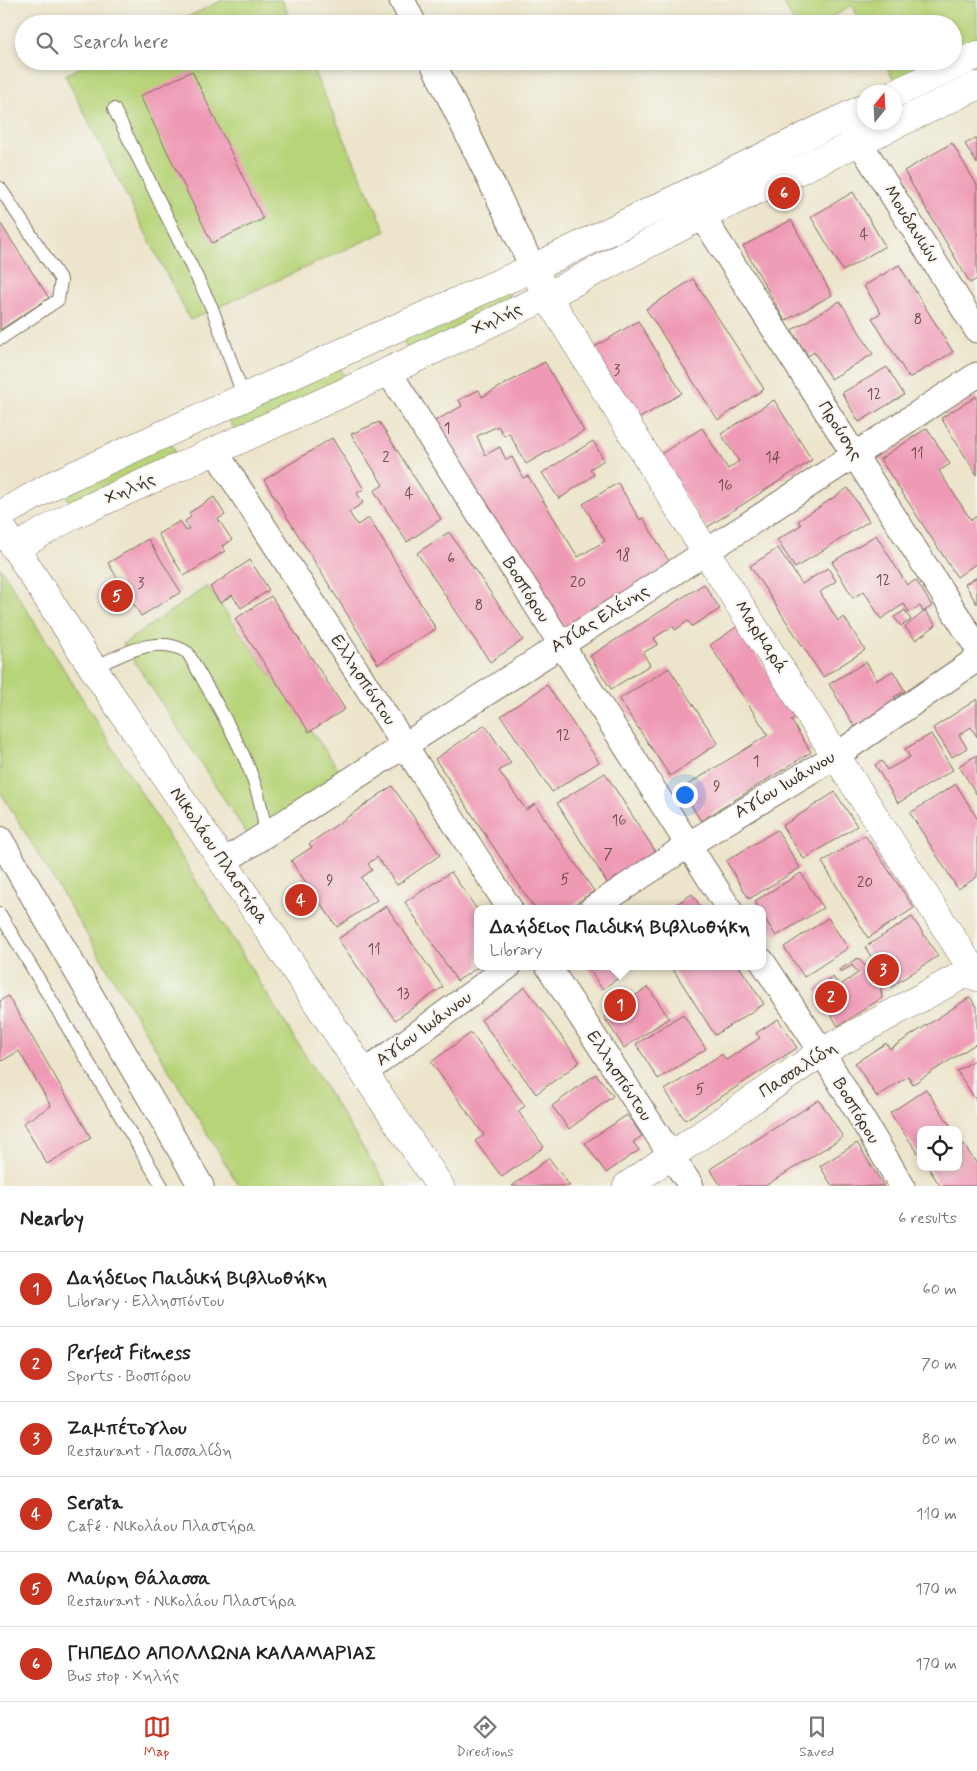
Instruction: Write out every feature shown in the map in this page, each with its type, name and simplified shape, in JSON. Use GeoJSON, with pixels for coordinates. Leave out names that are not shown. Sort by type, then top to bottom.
{"type":"FeatureCollection","features":[{"type":"Feature","properties":{"kind":"main road"},"geometry":{"type":"LineString","coordinates":[[962,62],[977,55]]}},
{"type":"Feature","properties":{"kind":"main road"},"geometry":{"type":"LineString","coordinates":[[902,90],[945,70]]}},
{"type":"Feature","properties":{"kind":"main road","name":"Χηλής"},"geometry":{"type":"LineString","coordinates":[[15,548],[73,515],[547,296],[702,216],[977,86]]}},
{"type":"Feature","properties":{"kind":"main road","name":"Χηλής"},"geometry":{"type":"LineString","coordinates":[[0,514],[55,484],[533,268],[854,113]]}},
{"type":"Feature","properties":{"kind":"main road","name":"Μαρμαρά"},"geometry":{"type":"LineString","coordinates":[[533,268],[547,296],[706,552],[975,971]]}},
{"type":"Feature","properties":{"kind":"main road","name":"Νικολάου Πλαστήρα"},"geometry":{"type":"LineString","coordinates":[[0,524],[93,668],[440,1186]]}},
{"type":"Feature","properties":{"kind":"main road","name":"Πασσαλίδη"},"geometry":{"type":"LineString","coordinates":[[627,1186],[822,1052],[975,971]]}},
{"type":"Feature","properties":{"kind":"street"},"geometry":{"type":"LineString","coordinates":[[402,0],[410,15]]}},
{"type":"Feature","properties":{"kind":"street"},"geometry":{"type":"LineString","coordinates":[[436,70],[533,268]]}},
{"type":"Feature","properties":{"kind":"street","name":"Μουδανιών"},"geometry":{"type":"LineString","coordinates":[[854,113],[860,142],[977,330]]}},
{"type":"Feature","properties":{"kind":"street","name":"Προύσης"},"geometry":{"type":"LineString","coordinates":[[702,216],[977,647]]}},
{"type":"Feature","properties":{"kind":"street","name":"Βοσπόρου"},"geometry":{"type":"LineString","coordinates":[[388,371],[726,905]]}},
{"type":"Feature","properties":{"kind":"street","name":"Αγίας Ελένης"},"geometry":{"type":"LineString","coordinates":[[223,862],[706,552],[977,374]]}},
{"type":"Feature","properties":{"kind":"street","name":"Ελλησπόντου"},"geometry":{"type":"LineString","coordinates":[[215,451],[507,905]]}},
{"type":"Feature","properties":{"kind":"street","name":"Αγίου Ιωάννου"},"geometry":{"type":"LineString","coordinates":[[598,905],[688,845],[837,755],[977,660]]}},
{"type":"Feature","properties":{"kind":"street"},"geometry":{"type":"LineString","coordinates":[[0,839],[201,1186]]}},
{"type":"Feature","properties":{"kind":"street","name":"Βοσπόρου"},"geometry":{"type":"LineString","coordinates":[[766,967],[822,1052],[902,1186]]}},
{"type":"Feature","properties":{"kind":"street","name":"Αγίου Ιωάννου"},"geometry":{"type":"LineString","coordinates":[[364,1074],[504,970]]}},
{"type":"Feature","properties":{"kind":"street","name":"Ελλησπόντου"},"geometry":{"type":"LineString","coordinates":[[551,970],[691,1186]]}},
{"type":"Feature","properties":{"kind":"lane"},"geometry":{"type":"LineString","coordinates":[[114,109],[212,308],[244,398]]}},
{"type":"Feature","properties":{"kind":"lane"},"geometry":{"type":"LineString","coordinates":[[0,188],[61,280],[58,300],[0,339]]}},
{"type":"Feature","properties":{"kind":"lane"},"geometry":{"type":"LineString","coordinates":[[93,668],[129,652],[165,643],[179,647],[188,653],[231,732],[260,798],[265,835]]}},
{"type":"Feature","properties":{"kind":"lane"},"geometry":{"type":"LineString","coordinates":[[0,914],[162,1186]]}},
{"type":"Feature","properties":{"kind":"green space"},"geometry":{"type":"Polygon","coordinates":[[[223,0],[282,0],[288,15],[192,15],[223,0]]]}},
{"type":"Feature","properties":{"kind":"green space"},"geometry":{"type":"Polygon","coordinates":[[[782,0],[977,0],[977,46],[962,53],[962,15],[857,15],[852,5],[836,15],[790,15],[782,0]]]}},
{"type":"Feature","properties":{"kind":"green space"},"geometry":{"type":"Polygon","coordinates":[[[75,70],[313,70],[386,231],[190,320],[65,75],[75,70]]]}},
{"type":"Feature","properties":{"kind":"green space"},"geometry":{"type":"Polygon","coordinates":[[[888,70],[926,70],[896,84],[888,70]]]}},
{"type":"Feature","properties":{"kind":"green space"},"geometry":{"type":"Polygon","coordinates":[[[502,280],[519,314],[415,364],[397,329],[502,280]]]}},
{"type":"Feature","properties":{"kind":"green space"},"geometry":{"type":"Polygon","coordinates":[[[336,357],[351,393],[241,442],[220,403],[336,357]]]}},
{"type":"Feature","properties":{"kind":"green space"},"geometry":{"type":"Polygon","coordinates":[[[166,435],[185,468],[79,519],[60,485],[166,435]]]}},
{"type":"Feature","properties":{"kind":"green space"},"geometry":{"type":"Polygon","coordinates":[[[0,567],[387,1186],[239,1186],[0,791],[0,567]]]}},
{"type":"Feature","properties":{"kind":"green space"},"geometry":{"type":"Polygon","coordinates":[[[207,586],[343,775],[249,837],[123,644],[207,586]]]}},
{"type":"Feature","properties":{"kind":"building"},"geometry":{"type":"Polygon","coordinates":[[[192,71],[263,219],[212,243],[140,96],[192,71]]]}},
{"type":"Feature","properties":{"kind":"building"},"geometry":{"type":"Polygon","coordinates":[[[977,138],[977,164],[965,144],[977,138]]]}},
{"type":"Feature","properties":{"kind":"building"},"geometry":{"type":"Polygon","coordinates":[[[952,143],[977,185],[977,279],[970,283],[904,171],[952,143]]]}},
{"type":"Feature","properties":{"kind":"building"},"geometry":{"type":"Polygon","coordinates":[[[853,192],[885,246],[843,271],[811,217],[853,192]]]}},
{"type":"Feature","properties":{"kind":"building"},"geometry":{"type":"Polygon","coordinates":[[[791,220],[832,295],[785,321],[743,246],[791,220]]]}},
{"type":"Feature","properties":{"kind":"building"},"geometry":{"type":"Polygon","coordinates":[[[0,223],[49,298],[0,330],[0,223]]]}},
{"type":"Feature","properties":{"kind":"building"},"geometry":{"type":"Polygon","coordinates":[[[899,265],[953,352],[909,378],[872,318],[881,313],[864,286],[899,265]]]}},
{"type":"Feature","properties":{"kind":"building"},"geometry":{"type":"Polygon","coordinates":[[[693,279],[764,389],[718,420],[646,309],[693,279]]]}},
{"type":"Feature","properties":{"kind":"building"},"geometry":{"type":"Polygon","coordinates":[[[840,301],[873,354],[831,379],[814,352],[808,356],[792,330],[840,301]]]}},
{"type":"Feature","properties":{"kind":"building"},"geometry":{"type":"Polygon","coordinates":[[[638,321],[682,393],[635,421],[591,349],[638,321]]]}},
{"type":"Feature","properties":{"kind":"building"},"geometry":{"type":"Polygon","coordinates":[[[545,362],[584,431],[526,464],[509,433],[504,436],[498,426],[477,436],[485,455],[500,447],[506,460],[512,457],[523,478],[528,476],[578,557],[605,541],[583,504],[618,483],[640,520],[643,518],[673,568],[562,635],[431,423],[462,406],[459,400],[479,390],[482,397],[545,362]]]}},
{"type":"Feature","properties":{"kind":"building"},"geometry":{"type":"Polygon","coordinates":[[[887,367],[904,395],[859,422],[842,393],[887,367]]]}},
{"type":"Feature","properties":{"kind":"building"},"geometry":{"type":"Polygon","coordinates":[[[977,396],[977,475],[941,418],[977,396]]]}},
{"type":"Feature","properties":{"kind":"building"},"geometry":{"type":"Polygon","coordinates":[[[774,400],[812,460],[706,528],[659,455],[702,428],[728,469],[739,461],[721,434],[774,400]]]}},
{"type":"Feature","properties":{"kind":"building"},"geometry":{"type":"Polygon","coordinates":[[[379,422],[441,519],[407,542],[374,491],[383,485],[351,434],[379,422]]]}},
{"type":"Feature","properties":{"kind":"building"},"geometry":{"type":"Polygon","coordinates":[[[927,428],[950,464],[939,471],[971,520],[977,516],[977,563],[957,577],[880,459],[927,428]]]}},
{"type":"Feature","properties":{"kind":"building"},"geometry":{"type":"Polygon","coordinates":[[[332,438],[364,489],[357,493],[363,503],[349,512],[357,525],[369,518],[436,629],[378,664],[264,480],[332,438]]]}},
{"type":"Feature","properties":{"kind":"building"},"geometry":{"type":"Polygon","coordinates":[[[593,441],[604,460],[590,469],[594,475],[559,499],[542,473],[593,441]]]}},
{"type":"Feature","properties":{"kind":"building"},"geometry":{"type":"Polygon","coordinates":[[[848,488],[869,521],[795,568],[777,540],[801,525],[798,521],[848,488]]]}},
{"type":"Feature","properties":{"kind":"building"},"geometry":{"type":"Polygon","coordinates":[[[214,497],[225,515],[218,519],[232,540],[222,546],[225,551],[184,576],[158,534],[180,521],[186,531],[189,529],[185,521],[191,517],[189,513],[214,497]]]}},
{"type":"Feature","properties":{"kind":"building"},"geometry":{"type":"Polygon","coordinates":[[[449,532],[523,640],[490,662],[417,553],[449,532]]]}},
{"type":"Feature","properties":{"kind":"building"},"geometry":{"type":"Polygon","coordinates":[[[876,535],[907,585],[916,580],[932,606],[923,612],[920,606],[909,612],[904,604],[881,619],[864,591],[853,598],[832,562],[876,535]]]}},
{"type":"Feature","properties":{"kind":"building"},"geometry":{"type":"Polygon","coordinates":[[[148,539],[181,592],[141,616],[108,563],[148,539]]]}},
{"type":"Feature","properties":{"kind":"building"},"geometry":{"type":"Polygon","coordinates":[[[778,548],[802,584],[828,568],[836,581],[820,592],[838,621],[844,617],[865,650],[823,677],[750,566],[778,548]]]}},
{"type":"Feature","properties":{"kind":"building"},"geometry":{"type":"Polygon","coordinates":[[[250,560],[269,590],[241,608],[232,595],[220,603],[210,587],[250,560]]]}},
{"type":"Feature","properties":{"kind":"building"},"geometry":{"type":"Polygon","coordinates":[[[977,577],[977,604],[965,584],[977,577]]]}},
{"type":"Feature","properties":{"kind":"building"},"geometry":{"type":"Polygon","coordinates":[[[704,584],[720,609],[692,626],[688,621],[675,630],[673,626],[654,638],[658,644],[643,653],[650,665],[611,689],[590,656],[704,584]]]}},
{"type":"Feature","properties":{"kind":"building"},"geometry":{"type":"Polygon","coordinates":[[[271,596],[345,709],[309,732],[235,619],[271,596]]]}},
{"type":"Feature","properties":{"kind":"building"},"geometry":{"type":"Polygon","coordinates":[[[905,610],[911,620],[901,626],[894,617],[905,610]]]}},
{"type":"Feature","properties":{"kind":"building"},"geometry":{"type":"Polygon","coordinates":[[[925,611],[936,625],[916,640],[905,627],[925,611]]]}},
{"type":"Feature","properties":{"kind":"building"},"geometry":{"type":"Polygon","coordinates":[[[738,626],[796,716],[791,720],[811,752],[701,821],[681,789],[768,735],[710,645],[738,626]]]}},
{"type":"Feature","properties":{"kind":"building"},"geometry":{"type":"Polygon","coordinates":[[[866,662],[877,680],[893,671],[905,691],[894,697],[898,703],[856,729],[829,684],[866,662]]]}},
{"type":"Feature","properties":{"kind":"building"},"geometry":{"type":"Polygon","coordinates":[[[669,668],[718,743],[670,776],[619,699],[669,668]]]}},
{"type":"Feature","properties":{"kind":"building"},"geometry":{"type":"Polygon","coordinates":[[[547,685],[599,762],[552,792],[501,716],[547,685]]]}},
{"type":"Feature","properties":{"kind":"building"},"geometry":{"type":"Polygon","coordinates":[[[977,699],[977,737],[971,727],[959,735],[967,748],[952,757],[933,728],[977,699]]]}},
{"type":"Feature","properties":{"kind":"building"},"geometry":{"type":"Polygon","coordinates":[[[485,725],[511,763],[499,771],[526,810],[535,804],[594,891],[574,905],[532,905],[435,759],[485,725]]]}},
{"type":"Feature","properties":{"kind":"building"},"geometry":{"type":"Polygon","coordinates":[[[931,734],[953,770],[898,803],[875,765],[882,761],[887,770],[910,757],[905,749],[931,734]]]}},
{"type":"Feature","properties":{"kind":"building"},"geometry":{"type":"Polygon","coordinates":[[[977,755],[977,795],[959,766],[977,755]]]}},
{"type":"Feature","properties":{"kind":"building"},"geometry":{"type":"Polygon","coordinates":[[[605,773],[657,854],[608,884],[557,803],[605,773]]]}},
{"type":"Feature","properties":{"kind":"building"},"geometry":{"type":"Polygon","coordinates":[[[956,784],[977,818],[977,877],[958,889],[910,813],[956,784]]]}},
{"type":"Feature","properties":{"kind":"building"},"geometry":{"type":"Polygon","coordinates":[[[392,786],[440,855],[397,885],[377,857],[368,864],[372,870],[361,878],[377,900],[337,927],[291,861],[312,847],[309,844],[392,786]]]}},
{"type":"Feature","properties":{"kind":"building"},"geometry":{"type":"Polygon","coordinates":[[[835,792],[857,826],[804,859],[782,826],[835,792]]]}},
{"type":"Feature","properties":{"kind":"building"},"geometry":{"type":"Polygon","coordinates":[[[777,830],[800,868],[749,899],[726,861],[777,830]]]}},
{"type":"Feature","properties":{"kind":"building"},"geometry":{"type":"Polygon","coordinates":[[[865,835],[914,908],[868,938],[822,862],[865,835]]]}},
{"type":"Feature","properties":{"kind":"building"},"geometry":{"type":"Polygon","coordinates":[[[451,872],[474,905],[474,970],[457,981],[405,902],[451,872]]]}},
{"type":"Feature","properties":{"kind":"building"},"geometry":{"type":"Polygon","coordinates":[[[801,873],[823,908],[776,936],[766,920],[766,905],[757,905],[755,901],[801,873]]]}},
{"type":"Feature","properties":{"kind":"building"},"geometry":{"type":"Polygon","coordinates":[[[692,894],[699,905],[675,905],[692,894]]]}},
{"type":"Feature","properties":{"kind":"building"},"geometry":{"type":"Polygon","coordinates":[[[386,906],[443,987],[395,1020],[338,939],[386,906]]]}},
{"type":"Feature","properties":{"kind":"building"},"geometry":{"type":"Polygon","coordinates":[[[912,917],[938,956],[891,987],[865,947],[912,917]]]}},
{"type":"Feature","properties":{"kind":"building"},"geometry":{"type":"Polygon","coordinates":[[[828,918],[848,948],[804,977],[784,947],[828,918]]]}},
{"type":"Feature","properties":{"kind":"building"},"geometry":{"type":"Polygon","coordinates":[[[858,958],[880,982],[882,998],[838,1026],[815,989],[833,977],[839,986],[858,973],[852,965],[841,972],[839,970],[858,958]]]}},
{"type":"Feature","properties":{"kind":"building"},"geometry":{"type":"Polygon","coordinates":[[[590,970],[631,970],[602,989],[590,970]]]}},
{"type":"Feature","properties":{"kind":"building"},"geometry":{"type":"Polygon","coordinates":[[[674,970],[742,970],[764,1004],[715,1035],[674,970]]]}},
{"type":"Feature","properties":{"kind":"building"},"geometry":{"type":"Polygon","coordinates":[[[525,987],[580,1062],[536,1094],[481,1020],[525,987]]]}},
{"type":"Feature","properties":{"kind":"building"},"geometry":{"type":"Polygon","coordinates":[[[648,987],[669,1018],[624,1048],[604,1017],[648,987]]]}},
{"type":"Feature","properties":{"kind":"building"},"geometry":{"type":"Polygon","coordinates":[[[8,996],[91,1138],[47,1164],[23,1123],[51,1106],[19,1051],[0,1062],[0,1001],[8,996]]]}},
{"type":"Feature","properties":{"kind":"building"},"geometry":{"type":"Polygon","coordinates":[[[970,997],[977,1008],[977,1043],[913,1084],[908,1076],[877,1097],[855,1063],[886,1043],[890,1049],[970,997]]]}},
{"type":"Feature","properties":{"kind":"building"},"geometry":{"type":"Polygon","coordinates":[[[683,1014],[706,1049],[658,1079],[636,1044],[683,1014]]]}},
{"type":"Feature","properties":{"kind":"building"},"geometry":{"type":"Polygon","coordinates":[[[778,1019],[797,1048],[685,1120],[665,1090],[722,1054],[726,1060],[760,1038],[756,1033],[778,1019]]]}},
{"type":"Feature","properties":{"kind":"building"},"geometry":{"type":"Polygon","coordinates":[[[471,1033],[525,1106],[518,1111],[544,1147],[502,1177],[475,1141],[484,1135],[431,1062],[471,1033]]]}},
{"type":"Feature","properties":{"kind":"building"},"geometry":{"type":"Polygon","coordinates":[[[977,1058],[977,1102],[957,1071],[977,1058]]]}},
{"type":"Feature","properties":{"kind":"building"},"geometry":{"type":"Polygon","coordinates":[[[596,1074],[613,1096],[569,1129],[552,1106],[596,1074]]]}},
{"type":"Feature","properties":{"kind":"building"},"geometry":{"type":"Polygon","coordinates":[[[926,1089],[950,1126],[917,1126],[917,1151],[890,1113],[926,1089]]]}},
{"type":"Feature","properties":{"kind":"building"},"geometry":{"type":"Polygon","coordinates":[[[819,1100],[843,1137],[765,1186],[721,1186],[710,1169],[819,1100]]]}},
{"type":"Feature","properties":{"kind":"building"},"geometry":{"type":"Polygon","coordinates":[[[627,1115],[642,1136],[633,1142],[639,1150],[606,1173],[585,1143],[627,1115]]]}},
{"type":"Feature","properties":{"kind":"building"},"geometry":{"type":"Polygon","coordinates":[[[857,1143],[884,1186],[832,1186],[820,1166],[857,1143]]]}},
{"type":"Feature","properties":{"kind":"building"},"geometry":{"type":"Polygon","coordinates":[[[962,1143],[977,1164],[977,1186],[940,1186],[931,1171],[962,1171],[962,1143]]]}},
{"type":"Feature","properties":{"kind":"building"},"geometry":{"type":"Polygon","coordinates":[[[549,1158],[570,1186],[512,1186],[549,1158]]]}},
{"type":"Feature","properties":{"kind":"place","name":"ΓΗΠΕΔΟ ΑΠΟΛΛΩΝΑ ΚΑΛΑΜΑΡΙΑΣ"},"geometry":{"type":"Point","coordinates":[784,193]}},
{"type":"Feature","properties":{"kind":"place","name":"Μαύρη Θάλασσα"},"geometry":{"type":"Point","coordinates":[117,596]}},
{"type":"Feature","properties":{"kind":"place","name":"Serata"},"geometry":{"type":"Point","coordinates":[301,900]}},
{"type":"Feature","properties":{"kind":"place","name":"Ζαμπέτογλου"},"geometry":{"type":"Point","coordinates":[883,970]}},
{"type":"Feature","properties":{"kind":"place","name":"Perfect Fitness"},"geometry":{"type":"Point","coordinates":[831,997]}},
{"type":"Feature","properties":{"kind":"place","name":"Δαήδειος Παιδική Βιβλιοθήκη"},"geometry":{"type":"Point","coordinates":[620,1005]}}]}
